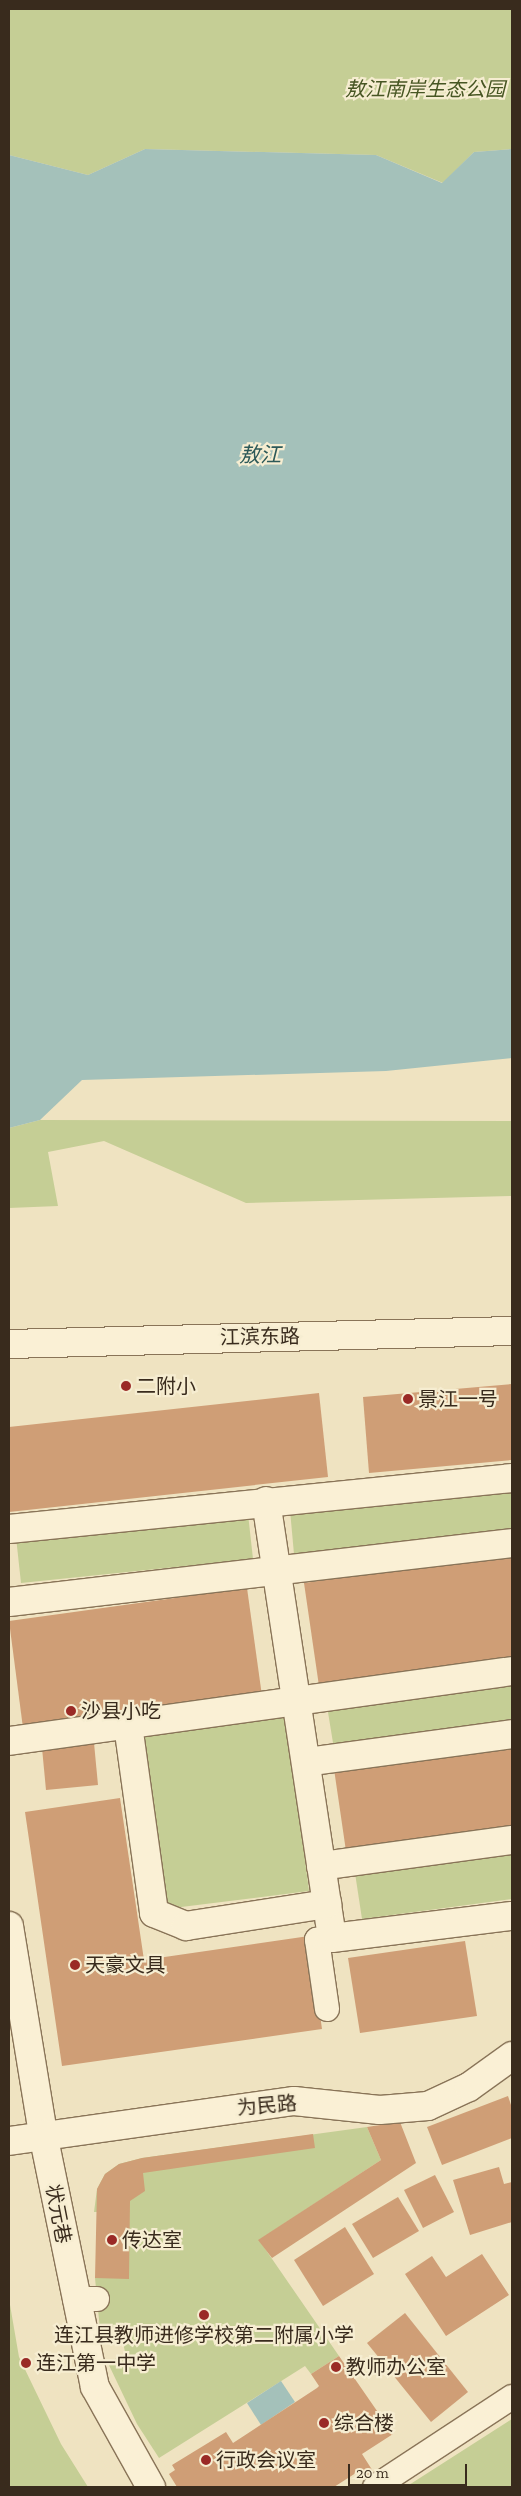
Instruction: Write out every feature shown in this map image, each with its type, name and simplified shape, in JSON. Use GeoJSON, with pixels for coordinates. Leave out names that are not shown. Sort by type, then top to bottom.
{"type":"FeatureCollection","features":[{"type":"Feature","properties":{"kind":"street","name":"江滨东路"},"geometry":{"type":"LineString","coordinates":[[9,1344],[512,1331]]}},
{"type":"Feature","properties":{"kind":"street"},"geometry":{"type":"LineString","coordinates":[[9,1529],[266,1501],[512,1478]]}},
{"type":"Feature","properties":{"kind":"street"},"geometry":{"type":"LineString","coordinates":[[266,1501],[275,1569],[298,1702],[320,1866],[332,1938],[512,1916]]}},
{"type":"Feature","properties":{"kind":"street"},"geometry":{"type":"LineString","coordinates":[[9,1602],[275,1569],[512,1543]]}},
{"type":"Feature","properties":{"kind":"street"},"geometry":{"type":"LineString","coordinates":[[9,1741],[512,1671]]}},
{"type":"Feature","properties":{"kind":"street"},"geometry":{"type":"LineString","coordinates":[[128,1725],[154,1913],[186,1926],[327,1904]]}},
{"type":"Feature","properties":{"kind":"street"},"geometry":{"type":"LineString","coordinates":[[306,1762],[512,1734]]}},
{"type":"Feature","properties":{"kind":"street"},"geometry":{"type":"LineString","coordinates":[[320,1866],[512,1840]]}},
{"type":"Feature","properties":{"kind":"street","name":"状元巷"},"geometry":{"type":"LineString","coordinates":[[9,1926],[43,2134],[86,2299],[95,2387],[151,2487]]}},
{"type":"Feature","properties":{"kind":"street","name":"为民路"},"geometry":{"type":"LineString","coordinates":[[9,2140],[294,2101],[380,2110],[428,2106],[469,2087],[512,2056]]}},
{"type":"Feature","properties":{"kind":"lane"},"geometry":{"type":"LineString","coordinates":[[327,2009],[317,1940],[332,1938]]}},
{"type":"Feature","properties":{"kind":"lane"},"geometry":{"type":"LineString","coordinates":[[375,2487],[512,2397]]}},
{"type":"Feature","properties":{"kind":"green space","name":"敖江南岸生态公园"},"geometry":{"type":"Polygon","coordinates":[[[9,9],[512,9],[512,149],[474,152],[443,183],[376,155],[145,149],[88,175],[9,155],[9,9]]]}},
{"type":"Feature","properties":{"kind":"green space"},"geometry":{"type":"Polygon","coordinates":[[[40,1120],[512,1121],[512,1196],[246,1203],[104,1141],[48,1152],[58,1206],[9,1208],[9,1128],[40,1120]]]}},
{"type":"Feature","properties":{"kind":"green space"},"geometry":{"type":"Polygon","coordinates":[[[512,1489],[512,1533],[294,1554],[290,1510],[512,1489]]]}},
{"type":"Feature","properties":{"kind":"green space"},"geometry":{"type":"Polygon","coordinates":[[[248,1514],[253,1559],[21,1583],[16,1537],[248,1514]]]}},
{"type":"Feature","properties":{"kind":"green space"},"geometry":{"type":"Polygon","coordinates":[[[512,1678],[512,1722],[334,1749],[327,1706],[512,1678]]]}},
{"type":"Feature","properties":{"kind":"green space"},"geometry":{"type":"Polygon","coordinates":[[[287,1717],[309,1891],[165,1909],[144,1734],[287,1717]]]}},
{"type":"Feature","properties":{"kind":"green space"},"geometry":{"type":"Polygon","coordinates":[[[512,1852],[512,1899],[362,1919],[355,1873],[512,1852]]]}},
{"type":"Feature","properties":{"kind":"green space","name":"连江县教师进修学校第二附属小学"},"geometry":{"type":"Polygon","coordinates":[[[367,2127],[381,2160],[259,2240],[339,2356],[311,2374],[305,2366],[159,2458],[137,2424],[107,2361],[126,2356],[119,2326],[100,2330],[95,2278],[128,2278],[129,2212],[94,2212],[97,2189],[105,2174],[119,2164],[142,2158],[367,2127]]]}},
{"type":"Feature","properties":{"kind":"green space"},"geometry":{"type":"Polygon","coordinates":[[[9,2299],[19,2357],[61,2444],[88,2487],[9,2487],[9,2299]]]}},
{"type":"Feature","properties":{"kind":"green space"},"geometry":{"type":"Polygon","coordinates":[[[512,2419],[512,2487],[405,2487],[412,2483],[512,2419]]]}},
{"type":"Feature","properties":{"kind":"water","name":"敖江"},"geometry":{"type":"Polygon","coordinates":[[[145,149],[376,155],[442,183],[474,152],[512,149],[512,1058],[386,1071],[82,1080],[40,1120],[9,1128],[9,155],[88,175],[145,149]]]}},
{"type":"Feature","properties":{"kind":"water"},"geometry":{"type":"Polygon","coordinates":[[[281,2381],[295,2402],[261,2425],[247,2403],[281,2381]]]}},
{"type":"Feature","properties":{"kind":"building"},"geometry":{"type":"Polygon","coordinates":[[[512,1384],[512,1460],[369,1473],[363,1397],[512,1384]]]}},
{"type":"Feature","properties":{"kind":"building"},"geometry":{"type":"Polygon","coordinates":[[[319,1393],[328,1477],[9,1512],[9,1427],[319,1393]]]}},
{"type":"Feature","properties":{"kind":"building"},"geometry":{"type":"Polygon","coordinates":[[[512,1553],[512,1659],[319,1686],[304,1583],[512,1553]]]}},
{"type":"Feature","properties":{"kind":"building"},"geometry":{"type":"Polygon","coordinates":[[[247,1588],[262,1696],[23,1728],[9,1621],[247,1588]]]}},
{"type":"Feature","properties":{"kind":"building"},"geometry":{"type":"Polygon","coordinates":[[[94,1743],[98,1785],[46,1790],[42,1748],[94,1743]]]}},
{"type":"Feature","properties":{"kind":"building"},"geometry":{"type":"Polygon","coordinates":[[[512,1744],[512,1827],[346,1851],[334,1769],[512,1744]]]}},
{"type":"Feature","properties":{"kind":"building"},"geometry":{"type":"Polygon","coordinates":[[[120,1798],[144,1960],[309,1936],[322,2029],[62,2066],[25,1812],[120,1798]]]}},
{"type":"Feature","properties":{"kind":"building"},"geometry":{"type":"Polygon","coordinates":[[[465,1941],[477,2016],[360,2033],[348,1958],[465,1941]]]}},
{"type":"Feature","properties":{"kind":"building"},"geometry":{"type":"Polygon","coordinates":[[[508,2096],[512,2108],[512,2138],[442,2165],[427,2127],[508,2096]]]}},
{"type":"Feature","properties":{"kind":"building"},"geometry":{"type":"Polygon","coordinates":[[[400,2122],[416,2163],[272,2258],[258,2240],[381,2160],[367,2127],[400,2122]]]}},
{"type":"Feature","properties":{"kind":"building"},"geometry":{"type":"Polygon","coordinates":[[[313,2134],[315,2148],[143,2173],[145,2191],[130,2201],[129,2279],[95,2278],[97,2189],[105,2174],[119,2164],[142,2158],[313,2134]]]}},
{"type":"Feature","properties":{"kind":"building"},"geometry":{"type":"Polygon","coordinates":[[[499,2167],[504,2184],[512,2182],[512,2222],[470,2235],[453,2180],[499,2167]]]}},
{"type":"Feature","properties":{"kind":"building"},"geometry":{"type":"Polygon","coordinates":[[[435,2175],[454,2212],[423,2228],[404,2190],[435,2175]]]}},
{"type":"Feature","properties":{"kind":"building"},"geometry":{"type":"Polygon","coordinates":[[[398,2197],[419,2231],[373,2258],[352,2224],[398,2197]]]}},
{"type":"Feature","properties":{"kind":"building"},"geometry":{"type":"Polygon","coordinates":[[[345,2227],[374,2274],[323,2306],[294,2260],[345,2227]]]}},
{"type":"Feature","properties":{"kind":"building"},"geometry":{"type":"Polygon","coordinates":[[[482,2254],[509,2295],[446,2336],[405,2274],[432,2256],[446,2277],[482,2254]]]}},
{"type":"Feature","properties":{"kind":"building"},"geometry":{"type":"Polygon","coordinates":[[[405,2313],[468,2392],[431,2422],[367,2343],[405,2313]]]}},
{"type":"Feature","properties":{"kind":"building","name":"综合楼"},"geometry":{"type":"Polygon","coordinates":[[[339,2356],[393,2434],[362,2454],[383,2487],[369,2487],[359,2471],[334,2487],[177,2487],[169,2474],[175,2470],[172,2465],[226,2432],[233,2443],[317,2388],[319,2386],[311,2374],[339,2356]]]}},
{"type":"Feature","properties":{"kind":"place","name":"二附小"},"geometry":{"type":"Point","coordinates":[126,1386]}},
{"type":"Feature","properties":{"kind":"place","name":"景江一号"},"geometry":{"type":"Point","coordinates":[408,1399]}},
{"type":"Feature","properties":{"kind":"place","name":"沙县小吃"},"geometry":{"type":"Point","coordinates":[71,1711]}},
{"type":"Feature","properties":{"kind":"place","name":"天豪文具"},"geometry":{"type":"Point","coordinates":[75,1965]}},
{"type":"Feature","properties":{"kind":"place","name":"传达室"},"geometry":{"type":"Point","coordinates":[112,2240]}},
{"type":"Feature","properties":{"kind":"place","name":"连江县教师进修学校第二附属小学"},"geometry":{"type":"Point","coordinates":[204,2315]}},
{"type":"Feature","properties":{"kind":"place","name":"连江第一中学"},"geometry":{"type":"Point","coordinates":[26,2363]}},
{"type":"Feature","properties":{"kind":"place","name":"教师办公室"},"geometry":{"type":"Point","coordinates":[336,2367]}},
{"type":"Feature","properties":{"kind":"place","name":"综合楼"},"geometry":{"type":"Point","coordinates":[324,2423]}},
{"type":"Feature","properties":{"kind":"place","name":"行政会议室"},"geometry":{"type":"Point","coordinates":[206,2460]}}]}
